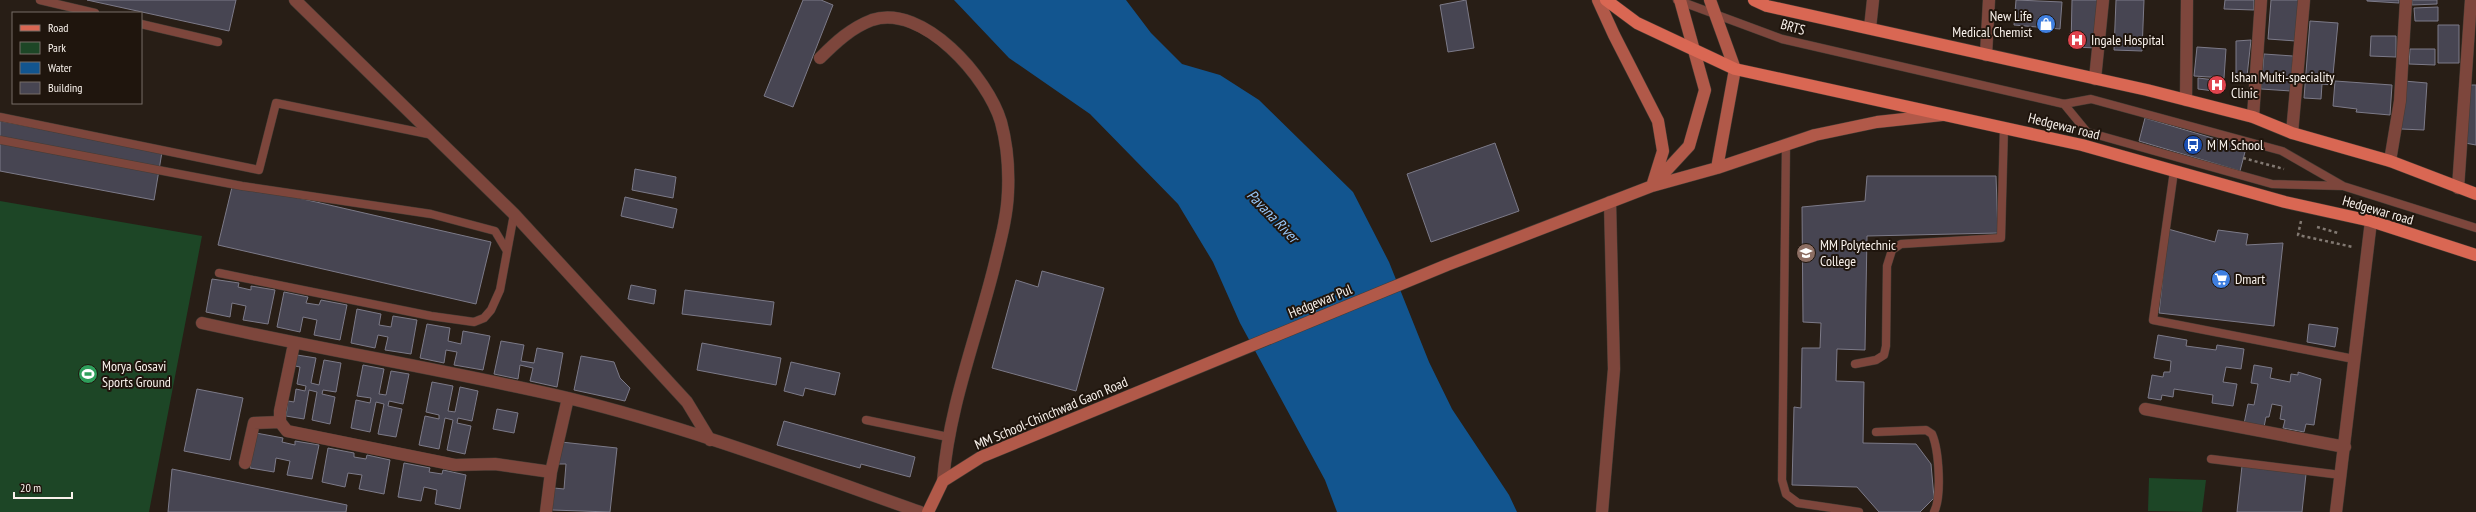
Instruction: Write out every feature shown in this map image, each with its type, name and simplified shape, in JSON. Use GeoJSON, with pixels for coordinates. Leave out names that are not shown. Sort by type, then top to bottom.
{"type":"FeatureCollection","features":[{"type":"Feature","properties":{"kind":"main road"},"geometry":{"type":"LineString","coordinates":[[1598,0],[1614,35],[1658,121],[1663,151],[1652,186]]}},
{"type":"Feature","properties":{"kind":"main road","name":"Hedgewar road"},"geometry":{"type":"LineString","coordinates":[[1606,0],[1637,22],[1735,69],[2082,145],[2285,202],[2371,221],[2476,255]]}},
{"type":"Feature","properties":{"kind":"main road"},"geometry":{"type":"LineString","coordinates":[[1652,186],[1689,146],[1705,90],[1696,51],[1679,0]]}},
{"type":"Feature","properties":{"kind":"main road"},"geometry":{"type":"LineString","coordinates":[[1710,0],[1735,69],[1717,168]]}},
{"type":"Feature","properties":{"kind":"main road"},"geometry":{"type":"LineString","coordinates":[[1754,0],[1986,55],[2186,100],[2253,117],[2292,133],[2390,161],[2476,194]]}},
{"type":"Feature","properties":{"kind":"main road","name":"Hedgewar Pul"},"geometry":{"type":"LineString","coordinates":[[1205,365],[1447,265],[1652,186],[1717,168],[1815,135],[1877,122],[1949,115]]}},
{"type":"Feature","properties":{"kind":"main road","name":"MM School-Chinchwad Gaon Road"},"geometry":{"type":"LineString","coordinates":[[943,481],[981,457],[1205,365]]}},
{"type":"Feature","properties":{"kind":"main road"},"geometry":{"type":"LineString","coordinates":[[928,512],[943,481]]}},
{"type":"Feature","properties":{"kind":"street"},"geometry":{"type":"LineString","coordinates":[[295,0],[514,214],[686,402],[710,440]]}},
{"type":"Feature","properties":{"kind":"street"},"geometry":{"type":"LineString","coordinates":[[1870,28],[1872,0]]}},
{"type":"Feature","properties":{"kind":"street"},"geometry":{"type":"LineString","coordinates":[[1986,55],[1989,0]]}},
{"type":"Feature","properties":{"kind":"street"},"geometry":{"type":"LineString","coordinates":[[2095,79],[2103,0]]}},
{"type":"Feature","properties":{"kind":"street"},"geometry":{"type":"LineString","coordinates":[[2186,100],[2187,0]]}},
{"type":"Feature","properties":{"kind":"street"},"geometry":{"type":"LineString","coordinates":[[2253,117],[2262,0]]}},
{"type":"Feature","properties":{"kind":"street"},"geometry":{"type":"LineString","coordinates":[[2292,133],[2304,0]]}},
{"type":"Feature","properties":{"kind":"street"},"geometry":{"type":"LineString","coordinates":[[2390,161],[2400,101],[2406,0]]}},
{"type":"Feature","properties":{"kind":"street"},"geometry":{"type":"LineString","coordinates":[[2458,188],[2471,0]]}},
{"type":"Feature","properties":{"kind":"street"},"geometry":{"type":"LineString","coordinates":[[820,58],[841,38],[856,28],[873,20],[902,18],[926,30],[967,62],[990,99],[1001,122],[1008,171],[1006,214],[986,299],[951,416],[943,481]]}},
{"type":"Feature","properties":{"kind":"street"},"geometry":{"type":"LineString","coordinates":[[1602,512],[1614,369],[1610,202]]}},
{"type":"Feature","properties":{"kind":"street"},"geometry":{"type":"LineString","coordinates":[[2336,512],[2371,221]]}},
{"type":"Feature","properties":{"kind":"street"},"geometry":{"type":"LineString","coordinates":[[202,324],[294,344],[568,398],[648,419],[773,460],[920,512]]}},
{"type":"Feature","properties":{"kind":"street"},"geometry":{"type":"LineString","coordinates":[[294,344],[280,411],[280,422],[287,431],[455,465],[495,464],[551,472]]}},
{"type":"Feature","properties":{"kind":"street"},"geometry":{"type":"LineString","coordinates":[[546,512],[551,472],[568,398]]}},
{"type":"Feature","properties":{"kind":"street"},"geometry":{"type":"LineString","coordinates":[[2145,409],[2344,447]]}},
{"type":"Feature","properties":{"kind":"street"},"geometry":{"type":"LineString","coordinates":[[245,463],[254,423],[280,422]]}},
{"type":"Feature","properties":{"kind":"lane"},"geometry":{"type":"LineString","coordinates":[[40,0],[91,12]]}},
{"type":"Feature","properties":{"kind":"lane","name":"BRTS"},"geometry":{"type":"LineString","coordinates":[[1679,0],[1782,38],[1906,69],[2064,104]]}},
{"type":"Feature","properties":{"kind":"lane"},"geometry":{"type":"LineString","coordinates":[[142,24],[218,42]]}},
{"type":"Feature","properties":{"kind":"lane"},"geometry":{"type":"LineString","coordinates":[[2343,186],[2272,184],[2087,132],[2064,104],[2091,98],[2282,151],[2343,186],[2476,228]]}},
{"type":"Feature","properties":{"kind":"lane"},"geometry":{"type":"LineString","coordinates":[[0,117],[259,170],[276,103],[434,136]]}},
{"type":"Feature","properties":{"kind":"lane"},"geometry":{"type":"LineString","coordinates":[[1855,364],[1876,360],[1884,355],[1886,346],[1887,266],[1892,250],[1901,244],[2001,238],[2004,127]]}},
{"type":"Feature","properties":{"kind":"lane"},"geometry":{"type":"LineString","coordinates":[[0,140],[242,186],[431,214],[495,231],[507,251]]}},
{"type":"Feature","properties":{"kind":"lane"},"geometry":{"type":"LineString","coordinates":[[1786,145],[1782,480],[1786,494],[1798,503],[1858,512]]}},
{"type":"Feature","properties":{"kind":"lane"},"geometry":{"type":"LineString","coordinates":[[2174,171],[2153,320],[2354,360]]}},
{"type":"Feature","properties":{"kind":"lane"},"geometry":{"type":"LineString","coordinates":[[219,273],[438,317],[474,322],[484,318],[492,310],[500,290],[514,214]]}},
{"type":"Feature","properties":{"kind":"lane"},"geometry":{"type":"LineString","coordinates":[[866,420],[948,438]]}},
{"type":"Feature","properties":{"kind":"lane"},"geometry":{"type":"LineString","coordinates":[[1876,432],[1926,430],[1932,434],[1937,458],[1938,491],[1934,512]]}},
{"type":"Feature","properties":{"kind":"lane"},"geometry":{"type":"LineString","coordinates":[[2211,459],[2341,476]]}},
{"type":"Feature","properties":{"kind":"path"},"geometry":{"type":"LineString","coordinates":[[2306,223],[2300,221],[2298,235],[2367,250]]}},
{"type":"Feature","properties":{"kind":"path"},"geometry":{"type":"LineString","coordinates":[[2313,225],[2338,233]]}},
{"type":"Feature","properties":{"kind":"green space","name":"Morya Gosavi Sports Ground"},"geometry":{"type":"Polygon","coordinates":[[[0,201],[202,236],[149,512],[0,512],[0,201]]]}},
{"type":"Feature","properties":{"kind":"green space"},"geometry":{"type":"Polygon","coordinates":[[[2149,478],[2206,480],[2202,512],[2148,511],[2149,478]]]}},
{"type":"Feature","properties":{"kind":"water","name":"Pavana River"},"geometry":{"type":"Polygon","coordinates":[[[954,0],[1126,0],[1151,33],[1182,64],[1220,75],[1259,100],[1353,192],[1389,262],[1429,362],[1452,409],[1509,495],[1517,512],[1337,512],[1325,480],[1240,323],[1213,262],[1178,204],[1090,114],[1009,58],[954,0]]]}},
{"type":"Feature","properties":{"kind":"building"},"geometry":{"type":"Polygon","coordinates":[[[87,0],[236,0],[229,31],[87,0]]]}},
{"type":"Feature","properties":{"kind":"building"},"geometry":{"type":"Polygon","coordinates":[[[803,0],[821,0],[833,5],[793,107],[764,96],[803,0]]]}},
{"type":"Feature","properties":{"kind":"building"},"geometry":{"type":"Polygon","coordinates":[[[1466,0],[1474,48],[1448,52],[1440,5],[1466,0]]]}},
{"type":"Feature","properties":{"kind":"building"},"geometry":{"type":"Polygon","coordinates":[[[2016,0],[2062,2],[2060,29],[2014,25],[2016,0]]]}},
{"type":"Feature","properties":{"kind":"building"},"geometry":{"type":"Polygon","coordinates":[[[2072,0],[2100,0],[2098,48],[2071,47],[2072,0]]]}},
{"type":"Feature","properties":{"kind":"building"},"geometry":{"type":"Polygon","coordinates":[[[2116,0],[2144,0],[2142,51],[2114,50],[2116,0]]]}},
{"type":"Feature","properties":{"kind":"building"},"geometry":{"type":"Polygon","coordinates":[[[2225,0],[2254,0],[2254,10],[2224,9],[2225,0]]]}},
{"type":"Feature","properties":{"kind":"building"},"geometry":{"type":"Polygon","coordinates":[[[2271,0],[2299,0],[2296,41],[2268,39],[2271,0]]]}},
{"type":"Feature","properties":{"kind":"building"},"geometry":{"type":"Polygon","coordinates":[[[2399,0],[2399,3],[2367,1],[2399,0]]]}},
{"type":"Feature","properties":{"kind":"building"},"geometry":{"type":"Polygon","coordinates":[[[2412,0],[2437,0],[2437,4],[2412,5],[2412,0]]]}},
{"type":"Feature","properties":{"kind":"building"},"geometry":{"type":"Polygon","coordinates":[[[2438,7],[2438,21],[2415,21],[2414,8],[2438,7]]]}},
{"type":"Feature","properties":{"kind":"building"},"geometry":{"type":"Polygon","coordinates":[[[2310,21],[2338,23],[2332,85],[2322,84],[2321,99],[2304,98],[2310,21]]]}},
{"type":"Feature","properties":{"kind":"building"},"geometry":{"type":"Polygon","coordinates":[[[2438,25],[2459,25],[2459,63],[2438,63],[2438,25]]]}},
{"type":"Feature","properties":{"kind":"building"},"geometry":{"type":"Polygon","coordinates":[[[2371,36],[2396,36],[2396,57],[2370,56],[2371,36]]]}},
{"type":"Feature","properties":{"kind":"building"},"geometry":{"type":"Polygon","coordinates":[[[2251,40],[2247,76],[2236,76],[2236,41],[2251,40]]]}},
{"type":"Feature","properties":{"kind":"building"},"geometry":{"type":"Polygon","coordinates":[[[2197,47],[2226,49],[2224,78],[2194,76],[2197,47]]]}},
{"type":"Feature","properties":{"kind":"building"},"geometry":{"type":"Polygon","coordinates":[[[2410,49],[2435,49],[2435,65],[2409,64],[2410,49]]]}},
{"type":"Feature","properties":{"kind":"building"},"geometry":{"type":"Polygon","coordinates":[[[2264,54],[2293,56],[2291,91],[2261,89],[2264,54]]]}},
{"type":"Feature","properties":{"kind":"building"},"geometry":{"type":"Polygon","coordinates":[[[2198,78],[2224,81],[2222,92],[2198,89],[2198,78]]]}},
{"type":"Feature","properties":{"kind":"building"},"geometry":{"type":"Polygon","coordinates":[[[2335,81],[2392,85],[2390,115],[2356,112],[2357,109],[2333,106],[2335,81]]]}},
{"type":"Feature","properties":{"kind":"building"},"geometry":{"type":"Polygon","coordinates":[[[2404,81],[2427,83],[2424,130],[2401,129],[2404,81]]]}},
{"type":"Feature","properties":{"kind":"building"},"geometry":{"type":"Polygon","coordinates":[[[2469,85],[2476,85],[2476,145],[2465,143],[2469,85]]]}},
{"type":"Feature","properties":{"kind":"building","name":"M M School"},"geometry":{"type":"Polygon","coordinates":[[[2145,118],[2246,148],[2240,171],[2139,141],[2145,118]]]}},
{"type":"Feature","properties":{"kind":"building"},"geometry":{"type":"Polygon","coordinates":[[[0,121],[162,152],[154,200],[0,171],[0,121]]]}},
{"type":"Feature","properties":{"kind":"building"},"geometry":{"type":"Polygon","coordinates":[[[1495,143],[1519,211],[1431,242],[1407,174],[1495,143]]]}},
{"type":"Feature","properties":{"kind":"building"},"geometry":{"type":"Polygon","coordinates":[[[635,169],[676,177],[673,198],[632,190],[635,169]]]}},
{"type":"Feature","properties":{"kind":"building"},"geometry":{"type":"Polygon","coordinates":[[[1867,176],[1996,176],[1998,233],[1867,236],[1865,350],[1837,349],[1836,381],[1864,382],[1863,443],[1916,444],[1931,464],[1934,498],[1920,512],[1879,512],[1857,487],[1792,485],[1794,407],[1801,408],[1802,348],[1820,348],[1821,323],[1803,322],[1802,207],[1865,201],[1867,176]]]}},
{"type":"Feature","properties":{"kind":"building"},"geometry":{"type":"Polygon","coordinates":[[[233,183],[491,242],[476,304],[218,245],[233,183]]]}},
{"type":"Feature","properties":{"kind":"building"},"geometry":{"type":"Polygon","coordinates":[[[625,197],[677,209],[673,228],[621,216],[625,197]]]}},
{"type":"Feature","properties":{"kind":"building","name":"Dmart"},"geometry":{"type":"Polygon","coordinates":[[[2168,229],[2215,242],[2218,230],[2248,234],[2246,245],[2283,243],[2274,326],[2159,313],[2168,229]]]}},
{"type":"Feature","properties":{"kind":"building"},"geometry":{"type":"Polygon","coordinates":[[[1042,271],[1104,288],[1076,391],[992,368],[1016,280],[1038,287],[1042,271]]]}},
{"type":"Feature","properties":{"kind":"building"},"geometry":{"type":"Polygon","coordinates":[[[212,279],[239,283],[238,287],[251,290],[251,286],[275,290],[268,324],[243,320],[246,306],[232,303],[230,317],[206,312],[212,279]]]}},
{"type":"Feature","properties":{"kind":"building"},"geometry":{"type":"Polygon","coordinates":[[[631,285],[656,290],[654,304],[628,299],[631,285]]]}},
{"type":"Feature","properties":{"kind":"building"},"geometry":{"type":"Polygon","coordinates":[[[685,290],[774,302],[771,325],[682,314],[685,290]]]}},
{"type":"Feature","properties":{"kind":"building"},"geometry":{"type":"Polygon","coordinates":[[[284,292],[308,297],[306,303],[319,305],[321,300],[347,305],[340,340],[314,335],[317,320],[303,317],[300,332],[277,327],[284,292]]]}},
{"type":"Feature","properties":{"kind":"building"},"geometry":{"type":"Polygon","coordinates":[[[357,309],[381,314],[379,325],[391,327],[393,316],[417,320],[411,354],[385,350],[388,337],[378,335],[375,348],[351,343],[357,309]]]}},
{"type":"Feature","properties":{"kind":"building"},"geometry":{"type":"Polygon","coordinates":[[[427,324],[450,328],[448,341],[461,344],[463,331],[490,336],[483,370],[454,365],[457,352],[446,350],[444,363],[420,358],[427,324]]]}},
{"type":"Feature","properties":{"kind":"building"},"geometry":{"type":"Polygon","coordinates":[[[2309,324],[2338,328],[2335,347],[2307,342],[2309,324]]]}},
{"type":"Feature","properties":{"kind":"building"},"geometry":{"type":"Polygon","coordinates":[[[2158,335],[2187,340],[2186,346],[2216,350],[2217,345],[2244,349],[2241,369],[2226,367],[2223,382],[2237,384],[2233,406],[2212,403],[2213,395],[2174,389],[2173,397],[2162,395],[2161,400],[2148,398],[2152,375],[2163,377],[2164,372],[2170,372],[2171,361],[2154,358],[2158,335]]]}},
{"type":"Feature","properties":{"kind":"building"},"geometry":{"type":"Polygon","coordinates":[[[501,341],[524,345],[521,361],[534,363],[537,348],[563,353],[557,387],[530,381],[533,368],[520,365],[518,379],[494,374],[501,341]]]}},
{"type":"Feature","properties":{"kind":"building"},"geometry":{"type":"Polygon","coordinates":[[[702,343],[781,358],[776,385],[697,370],[702,343]]]}},
{"type":"Feature","properties":{"kind":"building"},"geometry":{"type":"Polygon","coordinates":[[[297,355],[316,358],[311,383],[319,385],[324,360],[341,363],[336,392],[323,390],[322,394],[335,397],[330,424],[312,420],[317,392],[309,390],[304,419],[286,416],[288,401],[294,402],[296,389],[305,391],[306,386],[297,384],[300,367],[295,366],[297,355]]]}},
{"type":"Feature","properties":{"kind":"building"},"geometry":{"type":"Polygon","coordinates":[[[581,356],[614,362],[620,378],[630,388],[625,401],[574,390],[581,356]]]}},
{"type":"Feature","properties":{"kind":"building"},"geometry":{"type":"Polygon","coordinates":[[[791,362],[840,373],[835,395],[805,388],[803,396],[784,391],[791,362]]]}},
{"type":"Feature","properties":{"kind":"building"},"geometry":{"type":"Polygon","coordinates":[[[363,365],[384,369],[379,394],[386,395],[391,371],[409,374],[403,404],[389,401],[388,406],[402,409],[396,437],[378,434],[384,404],[376,402],[370,432],[351,428],[356,400],[370,403],[371,398],[357,396],[363,365]]]}},
{"type":"Feature","properties":{"kind":"building"},"geometry":{"type":"Polygon","coordinates":[[[2254,365],[2272,368],[2270,378],[2290,382],[2291,374],[2298,375],[2298,372],[2321,379],[2314,425],[2306,424],[2304,432],[2283,428],[2285,420],[2280,419],[2282,406],[2272,404],[2269,417],[2266,417],[2264,427],[2244,424],[2248,404],[2254,405],[2258,384],[2251,383],[2254,365]]]}},
{"type":"Feature","properties":{"kind":"building"},"geometry":{"type":"Polygon","coordinates":[[[432,382],[453,386],[448,411],[455,412],[460,387],[478,391],[472,421],[458,418],[457,423],[471,426],[465,454],[447,450],[453,420],[445,418],[439,449],[419,445],[425,416],[439,419],[439,415],[426,412],[432,382]]]}},
{"type":"Feature","properties":{"kind":"building"},"geometry":{"type":"Polygon","coordinates":[[[197,389],[243,398],[230,460],[184,451],[197,389]]]}},
{"type":"Feature","properties":{"kind":"building"},"geometry":{"type":"Polygon","coordinates":[[[497,409],[518,413],[514,433],[493,429],[497,409]]]}},
{"type":"Feature","properties":{"kind":"building"},"geometry":{"type":"Polygon","coordinates":[[[784,421],[915,457],[910,477],[861,464],[860,468],[777,445],[784,421]]]}},
{"type":"Feature","properties":{"kind":"building"},"geometry":{"type":"Polygon","coordinates":[[[256,433],[283,438],[282,442],[295,445],[295,441],[319,445],[312,479],[287,475],[290,461],[276,458],[274,472],[250,468],[256,433]]]}},
{"type":"Feature","properties":{"kind":"building"},"geometry":{"type":"Polygon","coordinates":[[[561,442],[617,448],[610,512],[552,510],[554,488],[564,489],[566,464],[557,464],[561,442]]]}},
{"type":"Feature","properties":{"kind":"building"},"geometry":{"type":"Polygon","coordinates":[[[328,448],[354,453],[354,457],[366,459],[367,455],[390,460],[384,494],[359,489],[362,475],[348,473],[345,487],[322,482],[328,448]]]}},
{"type":"Feature","properties":{"kind":"building"},"geometry":{"type":"Polygon","coordinates":[[[404,463],[430,468],[429,472],[442,474],[443,470],[466,475],[460,509],[435,504],[437,490],[424,487],[421,501],[398,497],[404,463]]]}},
{"type":"Feature","properties":{"kind":"building"},"geometry":{"type":"Polygon","coordinates":[[[2242,466],[2306,474],[2302,512],[2237,512],[2242,466]]]}},
{"type":"Feature","properties":{"kind":"building"},"geometry":{"type":"Polygon","coordinates":[[[172,469],[347,505],[346,512],[168,512],[172,469]]]}},
{"type":"Feature","properties":{"kind":"place","name":"New Life Medical Chemist"},"geometry":{"type":"Point","coordinates":[2046,24]}},
{"type":"Feature","properties":{"kind":"place","name":"Ingale Hospital"},"geometry":{"type":"Point","coordinates":[2077,40]}},
{"type":"Feature","properties":{"kind":"place","name":"Ishan Multi-speciality Clinic"},"geometry":{"type":"Point","coordinates":[2217,85]}},
{"type":"Feature","properties":{"kind":"place","name":"M M School"},"geometry":{"type":"Point","coordinates":[2193,145]}},
{"type":"Feature","properties":{"kind":"place","name":"MM Polytechnic College"},"geometry":{"type":"Point","coordinates":[1806,253]}},
{"type":"Feature","properties":{"kind":"place","name":"Dmart"},"geometry":{"type":"Point","coordinates":[2221,279]}},
{"type":"Feature","properties":{"kind":"place","name":"Morya Gosavi Sports Ground"},"geometry":{"type":"Point","coordinates":[88,374]}}]}
